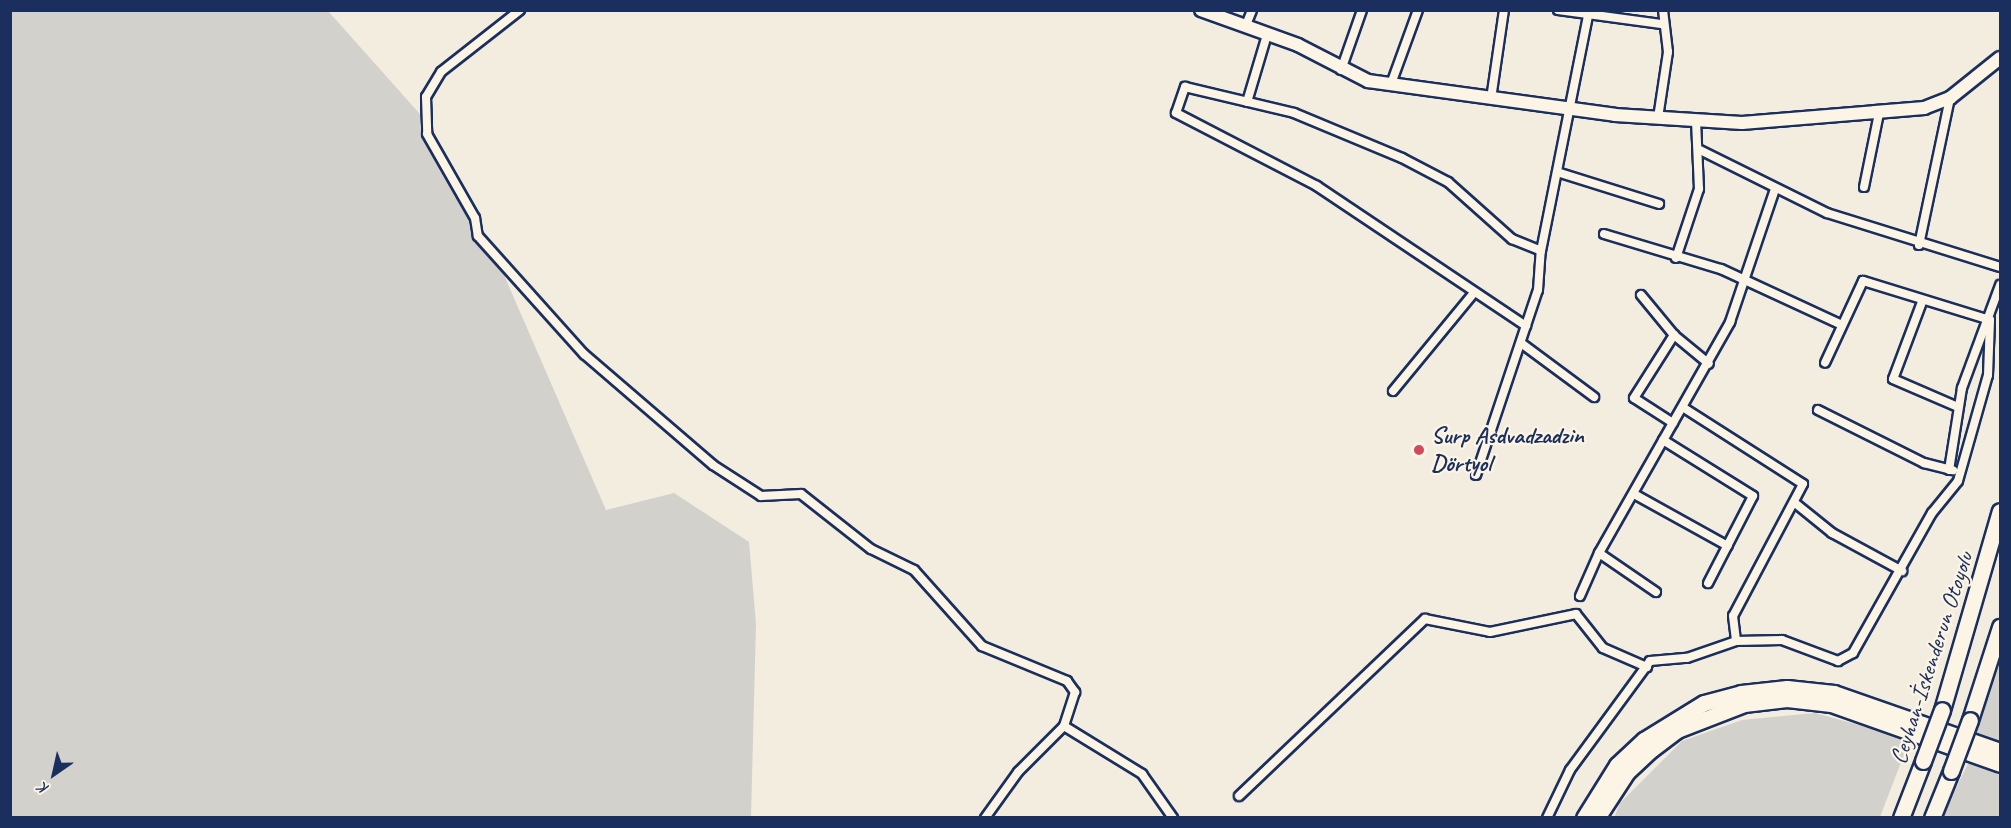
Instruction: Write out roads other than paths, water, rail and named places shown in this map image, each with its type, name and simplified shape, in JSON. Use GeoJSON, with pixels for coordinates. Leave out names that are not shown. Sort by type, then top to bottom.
{"type":"FeatureCollection","features":[{"type":"Feature","properties":{"kind":"highway","name":"Ceyhan-İskenderun Otoyolu"},"geometry":{"type":"LineString","coordinates":[[1903,813],[1942,710],[2001,511]]}},
{"type":"Feature","properties":{"kind":"highway"},"geometry":{"type":"LineString","coordinates":[[1932,818],[1970,720],[2001,627]]}},
{"type":"Feature","properties":{"kind":"highway"},"geometry":{"type":"LineString","coordinates":[[1584,818],[1617,765],[1644,740],[1704,703],[1741,693],[1787,688],[1834,693],[2001,751]]}},
{"type":"Feature","properties":{"kind":"highway"},"geometry":{"type":"LineString","coordinates":[[1597,818],[1627,772],[1652,749],[1677,730],[1743,704],[1787,699],[1831,704],[2001,764]]}},
{"type":"Feature","properties":{"kind":"street"},"geometry":{"type":"LineString","coordinates":[[520,10],[441,72],[426,97],[427,134],[475,218],[478,236],[585,354],[726,475],[761,496],[801,494],[871,549],[914,570],[982,646],[1067,681],[1075,692],[1064,726],[1018,772],[985,818]]}},
{"type":"Feature","properties":{"kind":"street"},"geometry":{"type":"LineString","coordinates":[[1201,10],[1246,25],[1341,70],[1391,84],[1491,99],[1658,118],[1742,123],[1879,113],[1950,98],[2001,58]]}},
{"type":"Feature","properties":{"kind":"street"},"geometry":{"type":"LineString","coordinates":[[1246,25],[1252,10]]}},
{"type":"Feature","properties":{"kind":"street"},"geometry":{"type":"LineString","coordinates":[[1341,70],[1362,10]]}},
{"type":"Feature","properties":{"kind":"street"},"geometry":{"type":"LineString","coordinates":[[1391,84],[1418,10]]}},
{"type":"Feature","properties":{"kind":"street"},"geometry":{"type":"LineString","coordinates":[[1491,99],[1504,10]]}},
{"type":"Feature","properties":{"kind":"street"},"geometry":{"type":"LineString","coordinates":[[1558,10],[1661,24]]}},
{"type":"Feature","properties":{"kind":"street"},"geometry":{"type":"LineString","coordinates":[[1658,118],[1668,52],[1661,24],[1663,10]]}},
{"type":"Feature","properties":{"kind":"street"},"geometry":{"type":"LineString","coordinates":[[1476,475],[1538,290],[1540,251],[1572,107],[1588,13]]}},
{"type":"Feature","properties":{"kind":"street"},"geometry":{"type":"LineString","coordinates":[[1247,102],[1267,34]]}},
{"type":"Feature","properties":{"kind":"street"},"geometry":{"type":"LineString","coordinates":[[1526,326],[1473,294],[1394,233],[1317,186],[1176,113],[1185,87],[1294,113],[1402,158],[1448,182],[1512,239],[1540,251]]}},
{"type":"Feature","properties":{"kind":"street"},"geometry":{"type":"LineString","coordinates":[[1919,245],[1950,98]]}},
{"type":"Feature","properties":{"kind":"street"},"geometry":{"type":"LineString","coordinates":[[1864,187],[1879,113]]}},
{"type":"Feature","properties":{"kind":"street"},"geometry":{"type":"LineString","coordinates":[[1676,258],[1696,201],[1701,150],[1696,119]]}},
{"type":"Feature","properties":{"kind":"street"},"geometry":{"type":"LineString","coordinates":[[1701,150],[1775,189],[1919,245],[2001,267]]}},
{"type":"Feature","properties":{"kind":"street"},"geometry":{"type":"LineString","coordinates":[[1557,172],[1659,204]]}},
{"type":"Feature","properties":{"kind":"street"},"geometry":{"type":"LineString","coordinates":[[1580,596],[1599,553],[1709,364],[1745,279],[1775,189]]}},
{"type":"Feature","properties":{"kind":"street"},"geometry":{"type":"LineString","coordinates":[[1604,234],[1745,279],[1842,325]]}},
{"type":"Feature","properties":{"kind":"street"},"geometry":{"type":"LineString","coordinates":[[1826,363],[1863,281],[1922,302],[1989,320]]}},
{"type":"Feature","properties":{"kind":"street"},"geometry":{"type":"LineString","coordinates":[[1949,470],[1958,407],[2001,285]]}},
{"type":"Feature","properties":{"kind":"street"},"geometry":{"type":"LineString","coordinates":[[1393,391],[1473,294]]}},
{"type":"Feature","properties":{"kind":"street"},"geometry":{"type":"LineString","coordinates":[[1641,295],[1674,335],[1709,364]]}},
{"type":"Feature","properties":{"kind":"street"},"geometry":{"type":"LineString","coordinates":[[1922,302],[1893,379],[1958,407]]}},
{"type":"Feature","properties":{"kind":"street"},"geometry":{"type":"LineString","coordinates":[[1547,818],[1570,770],[1650,661],[1687,658],[1736,641],[1782,640],[1838,662],[1853,653],[1962,470],[1988,375],[1989,320]]}},
{"type":"Feature","properties":{"kind":"street"},"geometry":{"type":"LineString","coordinates":[[1673,423],[1634,398],[1674,335]]}},
{"type":"Feature","properties":{"kind":"street"},"geometry":{"type":"LineString","coordinates":[[1521,343],[1594,397]]}},
{"type":"Feature","properties":{"kind":"street"},"geometry":{"type":"LineString","coordinates":[[1684,408],[1803,484],[1795,503],[1733,616],[1736,641]]}},
{"type":"Feature","properties":{"kind":"street"},"geometry":{"type":"LineString","coordinates":[[1818,410],[1949,470],[1962,470]]}},
{"type":"Feature","properties":{"kind":"street"},"geometry":{"type":"LineString","coordinates":[[1663,440],[1753,496],[1708,584]]}},
{"type":"Feature","properties":{"kind":"street"},"geometry":{"type":"LineString","coordinates":[[1634,494],[1728,546]]}},
{"type":"Feature","properties":{"kind":"street"},"geometry":{"type":"LineString","coordinates":[[1795,503],[1832,533],[1902,571]]}},
{"type":"Feature","properties":{"kind":"street"},"geometry":{"type":"LineString","coordinates":[[1599,553],[1656,592]]}},
{"type":"Feature","properties":{"kind":"street"},"geometry":{"type":"LineString","coordinates":[[1239,796],[1425,619],[1490,632],[1576,614],[1603,648],[1647,667]]}},
{"type":"Feature","properties":{"kind":"street"},"geometry":{"type":"LineString","coordinates":[[1064,726],[1142,774],[1173,818]]}},
{"type":"Feature","properties":{"kind":"place","name":"Surp Asdvadzadzin Dörtyol"},"geometry":{"type":"Point","coordinates":[1419,450]}}]}
